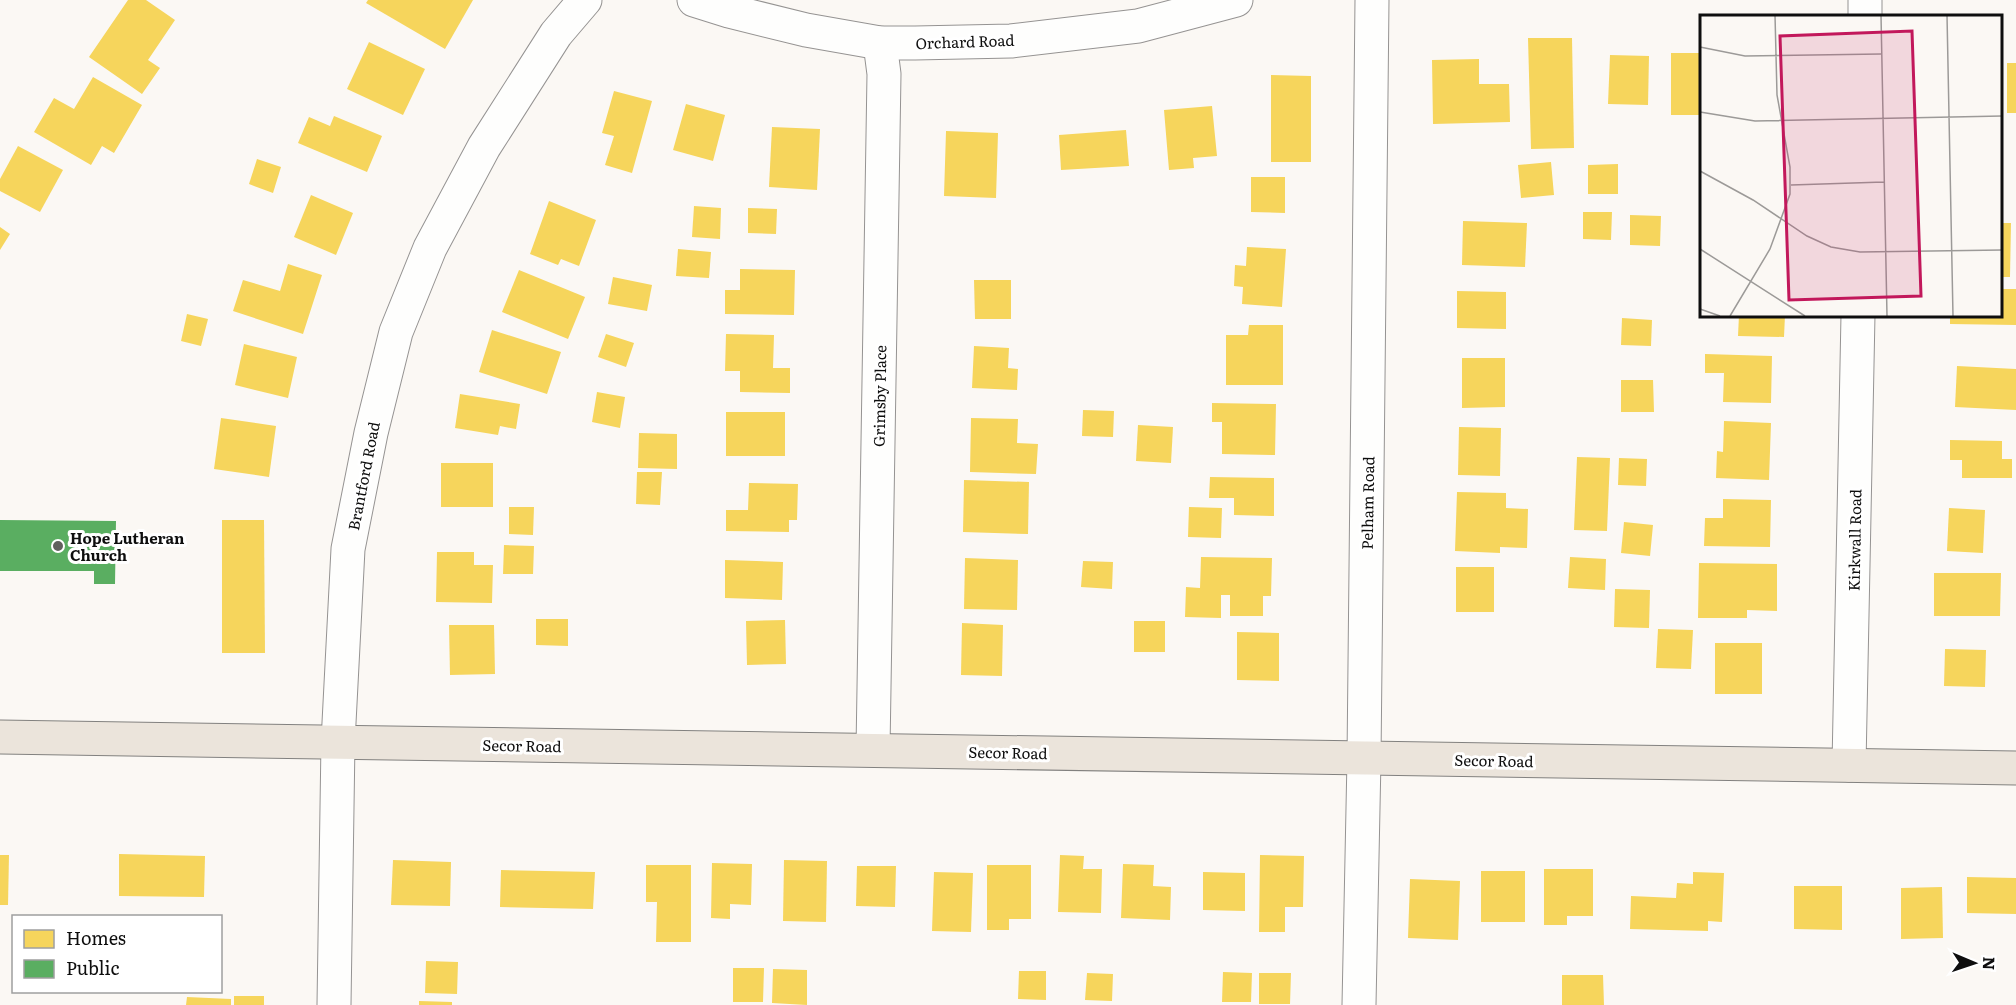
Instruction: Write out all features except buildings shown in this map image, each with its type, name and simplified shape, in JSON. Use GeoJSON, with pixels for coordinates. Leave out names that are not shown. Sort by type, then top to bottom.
{"type":"FeatureCollection","features":[{"type":"Feature","properties":{"kind":"main road","name":"Secor Road"},"geometry":{"type":"LineString","coordinates":[[0,737],[2016,768]]}},
{"type":"Feature","properties":{"kind":"street","name":"Brantford Road"},"geometry":{"type":"LineString","coordinates":[[334,1005],[339,742],[348,549],[371,433],[396,332],[430,248],[484,147],[556,34],[585,0]]}},
{"type":"Feature","properties":{"kind":"street","name":"Orchard Road"},"geometry":{"type":"LineString","coordinates":[[694,0],[806,30],[880,42],[1011,40],[1138,26],[1236,0]]}},
{"type":"Feature","properties":{"kind":"street","name":"Pelham Road"},"geometry":{"type":"LineString","coordinates":[[1359,1005],[1364,759],[1372,0]]}},
{"type":"Feature","properties":{"kind":"street","name":"Grimsby Place"},"geometry":{"type":"LineString","coordinates":[[873,749],[884,74],[880,42]]}},
{"type":"Feature","properties":{"kind":"street","name":"Kirkwall Road"},"geometry":{"type":"LineString","coordinates":[[1849,765],[1858,316]]}},
{"type":"Feature","properties":{"kind":"place","name":"Hope Lutheran Church"},"geometry":{"type":"Point","coordinates":[58,546]}}]}
